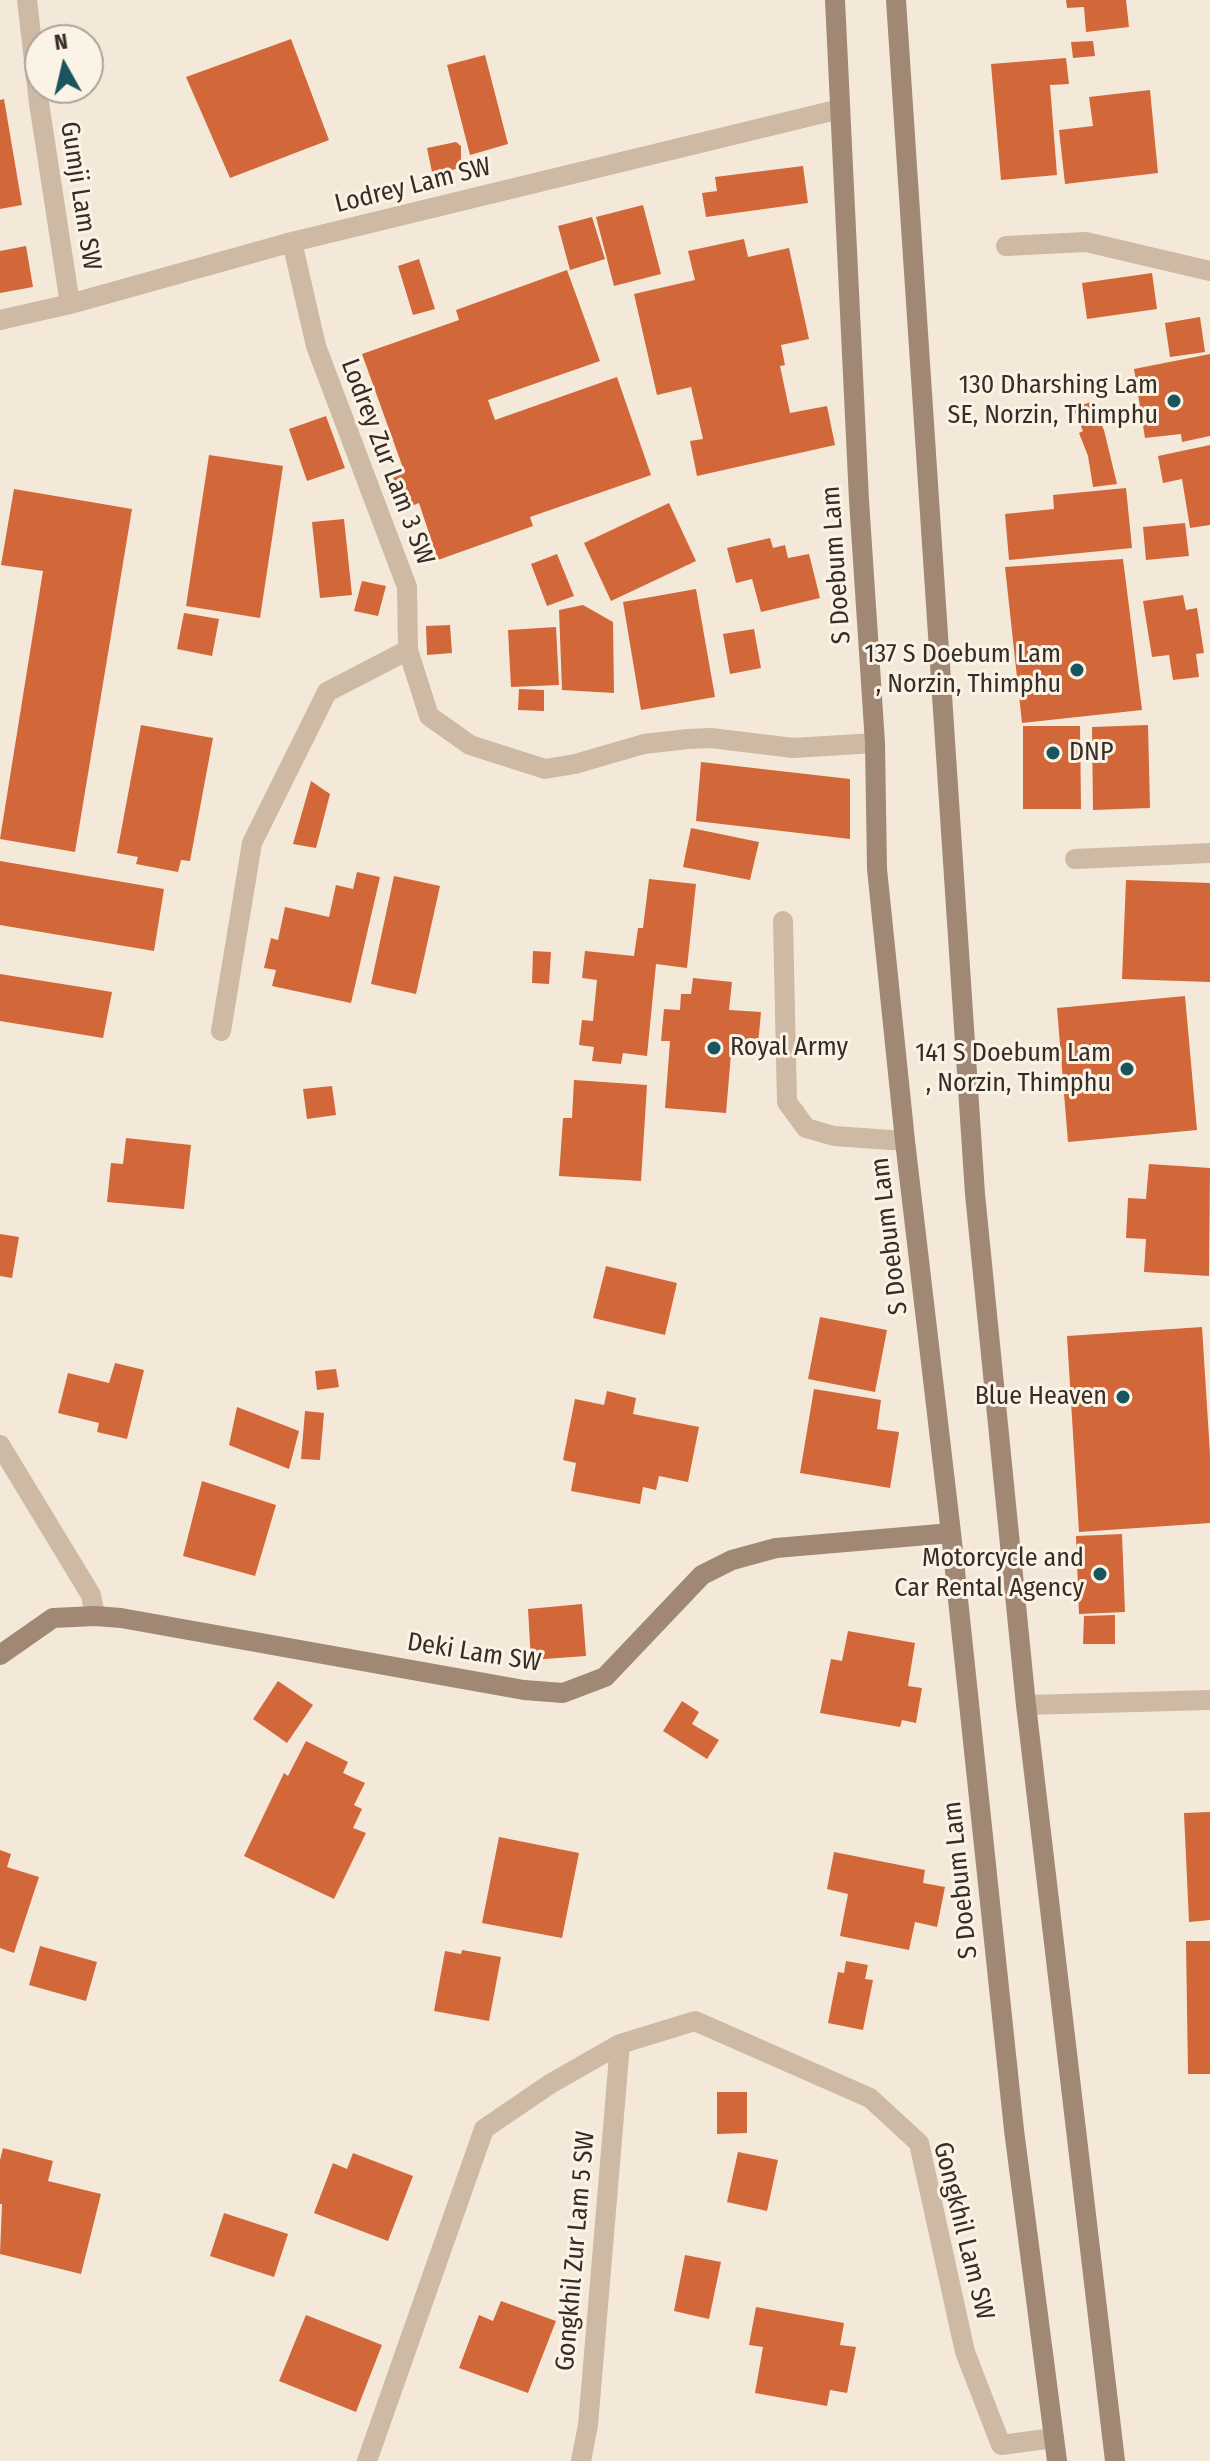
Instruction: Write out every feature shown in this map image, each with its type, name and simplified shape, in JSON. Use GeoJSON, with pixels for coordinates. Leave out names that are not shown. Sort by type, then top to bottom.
{"type":"FeatureCollection","features":[{"type":"Feature","properties":{"kind":"main road","name":"S Doebum Lam"},"geometry":{"type":"LineString","coordinates":[[835,0],[859,500],[875,743],[877,869],[1014,2130],[1057,2461]]}},
{"type":"Feature","properties":{"kind":"main road"},"geometry":{"type":"LineString","coordinates":[[896,0],[975,1194],[1026,1705],[1115,2461]]}},
{"type":"Feature","properties":{"kind":"main road","name":"Deki Lam SW"},"geometry":{"type":"LineString","coordinates":[[0,1655],[53,1618],[95,1616],[121,1618],[524,1690],[563,1693],[605,1677],[702,1575],[732,1560],[776,1548],[951,1533]]}},
{"type":"Feature","properties":{"kind":"street","name":"Gumji Lam SW"},"geometry":{"type":"LineString","coordinates":[[27,0],[39,103],[70,304]]}},
{"type":"Feature","properties":{"kind":"street","name":"Lodrey Lam SW"},"geometry":{"type":"LineString","coordinates":[[0,320],[70,304],[292,242],[840,109]]}},
{"type":"Feature","properties":{"kind":"street","name":"Lodrey Zur Lam 3 SW"},"geometry":{"type":"LineString","coordinates":[[292,242],[316,346],[407,587],[408,650],[429,716],[470,745],[545,769],[575,764],[644,744],[688,739],[711,738],[793,748],[875,743]]}},
{"type":"Feature","properties":{"kind":"street"},"geometry":{"type":"LineString","coordinates":[[1006,246],[1086,242],[1210,271]]}},
{"type":"Feature","properties":{"kind":"street"},"geometry":{"type":"LineString","coordinates":[[221,1031],[252,843],[327,692],[408,650]]}},
{"type":"Feature","properties":{"kind":"street"},"geometry":{"type":"LineString","coordinates":[[1075,859],[1210,853]]}},
{"type":"Feature","properties":{"kind":"street"},"geometry":{"type":"LineString","coordinates":[[783,921],[787,1102],[806,1128],[834,1136],[905,1141]]}},
{"type":"Feature","properties":{"kind":"street"},"geometry":{"type":"LineString","coordinates":[[0,1445],[91,1595],[95,1616]]}},
{"type":"Feature","properties":{"kind":"street"},"geometry":{"type":"LineString","coordinates":[[1026,1705],[1210,1700]]}},
{"type":"Feature","properties":{"kind":"street","name":"Gongkhil Lam SW"},"geometry":{"type":"LineString","coordinates":[[367,2461],[484,2129],[550,2084],[620,2044],[695,2021],[870,2098],[919,2143],[965,2352],[1001,2445],[1054,2438]]}},
{"type":"Feature","properties":{"kind":"street","name":"Gongkhil Zur Lam 5 SW"},"geometry":{"type":"LineString","coordinates":[[581,2461],[588,2425],[620,2044]]}},
{"type":"Feature","properties":{"kind":"building"},"geometry":{"type":"Polygon","coordinates":[[[1066,0],[1126,0],[1129,27],[1086,32],[1084,7],[1067,8],[1066,0]]]}},
{"type":"Feature","properties":{"kind":"building"},"geometry":{"type":"Polygon","coordinates":[[[291,39],[329,140],[230,178],[186,77],[291,39]]]}},
{"type":"Feature","properties":{"kind":"building"},"geometry":{"type":"Polygon","coordinates":[[[1093,41],[1095,56],[1073,58],[1071,42],[1093,41]]]}},
{"type":"Feature","properties":{"kind":"building"},"geometry":{"type":"Polygon","coordinates":[[[485,55],[508,144],[470,155],[447,65],[485,55]]]}},
{"type":"Feature","properties":{"kind":"building"},"geometry":{"type":"Polygon","coordinates":[[[1066,58],[1069,84],[1050,85],[1057,175],[1001,180],[991,64],[1066,58]]]}},
{"type":"Feature","properties":{"kind":"building"},"geometry":{"type":"Polygon","coordinates":[[[1150,90],[1158,173],[1065,184],[1059,130],[1093,126],[1089,97],[1150,90]]]}},
{"type":"Feature","properties":{"kind":"building"},"geometry":{"type":"Polygon","coordinates":[[[4,99],[22,205],[0,209],[0,100],[4,99]]]}},
{"type":"Feature","properties":{"kind":"building"},"geometry":{"type":"Polygon","coordinates":[[[456,142],[461,146],[461,167],[433,177],[427,148],[456,142]]]}},
{"type":"Feature","properties":{"kind":"building"},"geometry":{"type":"Polygon","coordinates":[[[803,166],[808,203],[706,217],[702,193],[717,191],[715,177],[803,166]]]}},
{"type":"Feature","properties":{"kind":"building"},"geometry":{"type":"Polygon","coordinates":[[[643,205],[661,274],[614,286],[596,217],[643,205]]]}},
{"type":"Feature","properties":{"kind":"building"},"geometry":{"type":"Polygon","coordinates":[[[592,217],[605,259],[570,270],[558,226],[592,217]]]}},
{"type":"Feature","properties":{"kind":"building"},"geometry":{"type":"Polygon","coordinates":[[[744,239],[748,257],[789,248],[809,339],[781,345],[785,365],[780,366],[790,413],[827,406],[835,445],[697,476],[690,441],[703,439],[691,387],[657,395],[634,294],[695,280],[688,251],[744,239]]]}},
{"type":"Feature","properties":{"kind":"building"},"geometry":{"type":"Polygon","coordinates":[[[26,246],[33,287],[0,293],[0,251],[26,246]]]}},
{"type":"Feature","properties":{"kind":"building"},"geometry":{"type":"Polygon","coordinates":[[[419,259],[435,309],[413,315],[398,266],[419,259]]]}},
{"type":"Feature","properties":{"kind":"building"},"geometry":{"type":"Polygon","coordinates":[[[567,270],[600,361],[488,400],[495,420],[617,377],[651,475],[530,517],[533,526],[438,560],[419,503],[404,509],[391,472],[403,468],[362,354],[459,320],[456,310],[567,270]]]}},
{"type":"Feature","properties":{"kind":"building"},"geometry":{"type":"Polygon","coordinates":[[[1152,273],[1157,309],[1087,319],[1082,283],[1152,273]]]}},
{"type":"Feature","properties":{"kind":"building"},"geometry":{"type":"Polygon","coordinates":[[[1200,317],[1205,352],[1170,357],[1165,323],[1200,317]]]}},
{"type":"Feature","properties":{"kind":"building","name":"130 Dharshing Lam SE, Norzin, Thimphu"},"geometry":{"type":"Polygon","coordinates":[[[1210,354],[1210,436],[1182,442],[1181,434],[1145,438],[1134,369],[1210,354]]]}},
{"type":"Feature","properties":{"kind":"building"},"geometry":{"type":"Polygon","coordinates":[[[1091,402],[1104,430],[1117,484],[1093,487],[1088,456],[1079,433],[1083,431],[1073,408],[1091,402]]]}},
{"type":"Feature","properties":{"kind":"building"},"geometry":{"type":"Polygon","coordinates":[[[326,416],[345,468],[307,481],[289,429],[326,416]]]}},
{"type":"Feature","properties":{"kind":"building"},"geometry":{"type":"Polygon","coordinates":[[[1210,445],[1210,525],[1190,528],[1182,479],[1163,483],[1158,456],[1210,445]]]}},
{"type":"Feature","properties":{"kind":"building"},"geometry":{"type":"Polygon","coordinates":[[[209,455],[283,466],[260,618],[186,606],[209,455]]]}},
{"type":"Feature","properties":{"kind":"building"},"geometry":{"type":"Polygon","coordinates":[[[1126,488],[1132,548],[1009,560],[1005,514],[1054,509],[1053,495],[1126,488]]]}},
{"type":"Feature","properties":{"kind":"building"},"geometry":{"type":"Polygon","coordinates":[[[14,489],[132,509],[75,852],[0,839],[43,571],[1,565],[14,489]]]}},
{"type":"Feature","properties":{"kind":"building"},"geometry":{"type":"Polygon","coordinates":[[[669,503],[696,561],[611,601],[584,543],[669,503]]]}},
{"type":"Feature","properties":{"kind":"building"},"geometry":{"type":"Polygon","coordinates":[[[344,519],[352,595],[320,598],[312,522],[344,519]]]}},
{"type":"Feature","properties":{"kind":"building"},"geometry":{"type":"Polygon","coordinates":[[[1185,523],[1189,556],[1146,560],[1143,527],[1185,523]]]}},
{"type":"Feature","properties":{"kind":"building"},"geometry":{"type":"Polygon","coordinates":[[[770,538],[773,548],[785,545],[788,558],[809,554],[820,598],[761,612],[752,579],[736,583],[727,548],[770,538]]]}},
{"type":"Feature","properties":{"kind":"building"},"geometry":{"type":"Polygon","coordinates":[[[557,554],[574,596],[547,606],[531,564],[557,554]]]}},
{"type":"Feature","properties":{"kind":"building","name":"137 S Doebum Lam , Norzin, Thimphu"},"geometry":{"type":"Polygon","coordinates":[[[1123,559],[1142,710],[1022,723],[1005,567],[1123,559]]]}},
{"type":"Feature","properties":{"kind":"building"},"geometry":{"type":"Polygon","coordinates":[[[362,581],[386,586],[378,616],[354,611],[362,581]]]}},
{"type":"Feature","properties":{"kind":"building"},"geometry":{"type":"Polygon","coordinates":[[[696,589],[715,697],[641,710],[623,602],[696,589]]]}},
{"type":"Feature","properties":{"kind":"building"},"geometry":{"type":"Polygon","coordinates":[[[1183,595],[1186,610],[1197,608],[1204,653],[1196,654],[1199,677],[1173,680],[1169,655],[1152,657],[1143,601],[1183,595]]]}},
{"type":"Feature","properties":{"kind":"building"},"geometry":{"type":"Polygon","coordinates":[[[583,605],[613,622],[614,693],[562,690],[559,610],[583,605]]]}},
{"type":"Feature","properties":{"kind":"building"},"geometry":{"type":"Polygon","coordinates":[[[184,613],[219,619],[212,656],[177,649],[184,613]]]}},
{"type":"Feature","properties":{"kind":"building"},"geometry":{"type":"Polygon","coordinates":[[[450,625],[452,653],[427,655],[426,626],[450,625]]]}},
{"type":"Feature","properties":{"kind":"building"},"geometry":{"type":"Polygon","coordinates":[[[556,627],[559,685],[511,687],[508,630],[556,627]]]}},
{"type":"Feature","properties":{"kind":"building"},"geometry":{"type":"Polygon","coordinates":[[[754,629],[761,668],[730,674],[723,634],[754,629]]]}},
{"type":"Feature","properties":{"kind":"building"},"geometry":{"type":"Polygon","coordinates":[[[519,689],[544,690],[544,711],[518,710],[519,689]]]}},
{"type":"Feature","properties":{"kind":"building"},"geometry":{"type":"Polygon","coordinates":[[[141,725],[213,738],[190,861],[181,860],[178,872],[136,864],[138,857],[117,853],[141,725]]]}},
{"type":"Feature","properties":{"kind":"building"},"geometry":{"type":"Polygon","coordinates":[[[1148,725],[1150,808],[1093,810],[1092,727],[1148,725]]]}},
{"type":"Feature","properties":{"kind":"building"},"geometry":{"type":"Polygon","coordinates":[[[1023,726],[1080,726],[1081,809],[1023,809],[1023,726]]]}},
{"type":"Feature","properties":{"kind":"building"},"geometry":{"type":"Polygon","coordinates":[[[701,762],[850,779],[850,839],[696,821],[701,762]]]}},
{"type":"Feature","properties":{"kind":"building"},"geometry":{"type":"Polygon","coordinates":[[[311,781],[330,794],[316,848],[293,844],[311,781]]]}},
{"type":"Feature","properties":{"kind":"building"},"geometry":{"type":"Polygon","coordinates":[[[691,828],[759,842],[750,880],[683,867],[691,828]]]}},
{"type":"Feature","properties":{"kind":"building"},"geometry":{"type":"Polygon","coordinates":[[[0,861],[164,889],[154,951],[0,925],[0,861]]]}},
{"type":"Feature","properties":{"kind":"building"},"geometry":{"type":"Polygon","coordinates":[[[357,872],[380,877],[351,1003],[272,986],[276,970],[264,968],[271,938],[278,940],[285,907],[329,917],[336,885],[353,889],[357,872]]]}},
{"type":"Feature","properties":{"kind":"building"},"geometry":{"type":"Polygon","coordinates":[[[394,876],[440,886],[416,994],[371,984],[394,876]]]}},
{"type":"Feature","properties":{"kind":"building"},"geometry":{"type":"Polygon","coordinates":[[[649,879],[696,884],[687,968],[656,964],[647,1056],[623,1053],[621,1064],[592,1061],[594,1047],[579,1045],[582,1020],[593,1021],[597,980],[582,978],[585,951],[634,956],[638,928],[643,928],[649,879]]]}},
{"type":"Feature","properties":{"kind":"building"},"geometry":{"type":"Polygon","coordinates":[[[1126,880],[1210,883],[1210,982],[1122,979],[1126,880]]]}},
{"type":"Feature","properties":{"kind":"building"},"geometry":{"type":"Polygon","coordinates":[[[533,951],[551,952],[549,984],[532,983],[533,951]]]}},
{"type":"Feature","properties":{"kind":"building"},"geometry":{"type":"Polygon","coordinates":[[[0,974],[112,992],[103,1038],[0,1021],[0,974]]]}},
{"type":"Feature","properties":{"kind":"building","name":"Royal Army"},"geometry":{"type":"Polygon","coordinates":[[[693,978],[732,982],[729,1010],[761,1012],[757,1056],[731,1054],[726,1113],[665,1108],[670,1041],[661,1041],[664,1009],[680,1010],[681,994],[691,994],[693,978]]]}},
{"type":"Feature","properties":{"kind":"building","name":"141 S Doebum Lam , Norzin, Thimphu"},"geometry":{"type":"Polygon","coordinates":[[[1185,996],[1197,1130],[1068,1142],[1057,1008],[1185,996]]]}},
{"type":"Feature","properties":{"kind":"building"},"geometry":{"type":"Polygon","coordinates":[[[574,1080],[647,1085],[641,1181],[559,1176],[563,1118],[572,1118],[574,1080]]]}},
{"type":"Feature","properties":{"kind":"building"},"geometry":{"type":"Polygon","coordinates":[[[332,1086],[336,1115],[307,1119],[303,1089],[332,1086]]]}},
{"type":"Feature","properties":{"kind":"building"},"geometry":{"type":"Polygon","coordinates":[[[126,1138],[191,1145],[184,1209],[107,1202],[111,1163],[123,1164],[126,1138]]]}},
{"type":"Feature","properties":{"kind":"building"},"geometry":{"type":"Polygon","coordinates":[[[1149,1164],[1210,1168],[1209,1276],[1144,1272],[1146,1239],[1126,1238],[1128,1198],[1146,1199],[1149,1164]]]}},
{"type":"Feature","properties":{"kind":"building"},"geometry":{"type":"Polygon","coordinates":[[[0,1234],[19,1237],[12,1278],[0,1276],[0,1234]]]}},
{"type":"Feature","properties":{"kind":"building"},"geometry":{"type":"Polygon","coordinates":[[[606,1266],[677,1283],[665,1335],[593,1318],[606,1266]]]}},
{"type":"Feature","properties":{"kind":"building"},"geometry":{"type":"Polygon","coordinates":[[[820,1317],[887,1330],[875,1392],[808,1379],[820,1317]]]}},
{"type":"Feature","properties":{"kind":"building"},"geometry":{"type":"Polygon","coordinates":[[[1202,1327],[1210,1454],[1210,1523],[1079,1532],[1067,1336],[1202,1327]]]}},
{"type":"Feature","properties":{"kind":"building"},"geometry":{"type":"Polygon","coordinates":[[[115,1363],[144,1370],[127,1439],[97,1432],[99,1423],[58,1413],[68,1373],[109,1383],[115,1363]]]}},
{"type":"Feature","properties":{"kind":"building"},"geometry":{"type":"Polygon","coordinates":[[[336,1369],[339,1387],[317,1390],[315,1371],[336,1369]]]}},
{"type":"Feature","properties":{"kind":"building"},"geometry":{"type":"Polygon","coordinates":[[[814,1389],[881,1400],[877,1429],[899,1432],[890,1488],[800,1473],[814,1389]]]}},
{"type":"Feature","properties":{"kind":"building"},"geometry":{"type":"Polygon","coordinates":[[[607,1391],[636,1398],[633,1414],[699,1427],[688,1482],[659,1476],[656,1490],[643,1487],[640,1504],[571,1491],[576,1463],[563,1460],[575,1399],[604,1405],[607,1391]]]}},
{"type":"Feature","properties":{"kind":"building"},"geometry":{"type":"Polygon","coordinates":[[[237,1407],[299,1431],[289,1469],[229,1445],[237,1407]]]}},
{"type":"Feature","properties":{"kind":"building"},"geometry":{"type":"Polygon","coordinates":[[[305,1411],[324,1413],[320,1460],[301,1459],[305,1411]]]}},
{"type":"Feature","properties":{"kind":"building"},"geometry":{"type":"Polygon","coordinates":[[[202,1481],[276,1505],[255,1576],[183,1556],[202,1481]]]}},
{"type":"Feature","properties":{"kind":"building","name":"Motorcycle and Car Rental Agency"},"geometry":{"type":"Polygon","coordinates":[[[1122,1534],[1125,1612],[1079,1614],[1076,1536],[1122,1534]]]}},
{"type":"Feature","properties":{"kind":"building"},"geometry":{"type":"Polygon","coordinates":[[[582,1604],[586,1656],[531,1660],[528,1609],[582,1604]]]}},
{"type":"Feature","properties":{"kind":"building"},"geometry":{"type":"Polygon","coordinates":[[[1115,1615],[1115,1644],[1083,1644],[1084,1616],[1115,1615]]]}},
{"type":"Feature","properties":{"kind":"building"},"geometry":{"type":"Polygon","coordinates":[[[848,1631],[915,1643],[908,1686],[922,1688],[916,1723],[902,1720],[900,1727],[820,1713],[831,1659],[842,1661],[848,1631]]]}},
{"type":"Feature","properties":{"kind":"building"},"geometry":{"type":"Polygon","coordinates":[[[278,1681],[313,1705],[287,1743],[253,1719],[278,1681]]]}},
{"type":"Feature","properties":{"kind":"building"},"geometry":{"type":"Polygon","coordinates":[[[682,1701],[699,1712],[692,1724],[719,1740],[707,1759],[663,1731],[682,1701]]]}},
{"type":"Feature","properties":{"kind":"building"},"geometry":{"type":"Polygon","coordinates":[[[306,1741],[348,1762],[343,1773],[365,1783],[354,1805],[362,1809],[353,1828],[366,1833],[334,1899],[244,1856],[284,1773],[288,1776],[306,1741]]]}},
{"type":"Feature","properties":{"kind":"building"},"geometry":{"type":"Polygon","coordinates":[[[1210,1812],[1210,1920],[1189,1922],[1184,1813],[1210,1812]]]}},
{"type":"Feature","properties":{"kind":"building"},"geometry":{"type":"Polygon","coordinates":[[[499,1837],[579,1853],[562,1938],[482,1923],[499,1837]]]}},
{"type":"Feature","properties":{"kind":"building"},"geometry":{"type":"Polygon","coordinates":[[[0,1850],[11,1854],[7,1867],[39,1877],[14,1953],[0,1948],[0,1850]]]}},
{"type":"Feature","properties":{"kind":"building"},"geometry":{"type":"Polygon","coordinates":[[[834,1852],[925,1870],[923,1883],[945,1887],[937,1927],[915,1922],[909,1950],[840,1936],[848,1894],[827,1889],[834,1852]]]}},
{"type":"Feature","properties":{"kind":"building"},"geometry":{"type":"Polygon","coordinates":[[[1186,1941],[1210,1941],[1210,2074],[1188,2074],[1186,1941]]]}},
{"type":"Feature","properties":{"kind":"building"},"geometry":{"type":"Polygon","coordinates":[[[40,1946],[97,1962],[86,2001],[29,1985],[40,1946]]]}},
{"type":"Feature","properties":{"kind":"building"},"geometry":{"type":"Polygon","coordinates":[[[462,1950],[501,1957],[489,2021],[434,2011],[445,1951],[461,1954],[462,1950]]]}},
{"type":"Feature","properties":{"kind":"building"},"geometry":{"type":"Polygon","coordinates":[[[846,1961],[868,1965],[865,1979],[873,1980],[863,2030],[828,2023],[838,1972],[844,1973],[846,1961]]]}},
{"type":"Feature","properties":{"kind":"building"},"geometry":{"type":"Polygon","coordinates":[[[717,2092],[747,2092],[747,2133],[717,2134],[717,2092]]]}},
{"type":"Feature","properties":{"kind":"building"},"geometry":{"type":"Polygon","coordinates":[[[3,2148],[53,2161],[48,2181],[101,2194],[81,2274],[0,2254],[0,2160],[3,2148]]]}},
{"type":"Feature","properties":{"kind":"building"},"geometry":{"type":"Polygon","coordinates":[[[738,2152],[778,2160],[767,2211],[727,2202],[738,2152]]]}},
{"type":"Feature","properties":{"kind":"building"},"geometry":{"type":"Polygon","coordinates":[[[353,2153],[413,2176],[388,2241],[314,2213],[333,2163],[347,2169],[353,2153]]]}},
{"type":"Feature","properties":{"kind":"building"},"geometry":{"type":"Polygon","coordinates":[[[224,2213],[288,2234],[274,2277],[210,2256],[224,2213]]]}},
{"type":"Feature","properties":{"kind":"building"},"geometry":{"type":"Polygon","coordinates":[[[685,2255],[721,2262],[709,2319],[674,2311],[685,2255]]]}},
{"type":"Feature","properties":{"kind":"building"},"geometry":{"type":"Polygon","coordinates":[[[501,2301],[556,2321],[528,2393],[459,2368],[479,2315],[493,2321],[501,2301]]]}},
{"type":"Feature","properties":{"kind":"building"},"geometry":{"type":"Polygon","coordinates":[[[756,2307],[844,2323],[840,2345],[856,2347],[847,2393],[830,2390],[827,2406],[755,2393],[763,2347],[749,2345],[756,2307]]]}},
{"type":"Feature","properties":{"kind":"building"},"geometry":{"type":"Polygon","coordinates":[[[306,2315],[382,2345],[356,2412],[279,2381],[306,2315]]]}},
{"type":"Feature","properties":{"kind":"place","name":"130 Dharshing Lam SE, Norzin, Thimphu"},"geometry":{"type":"Point","coordinates":[1174,401]}},
{"type":"Feature","properties":{"kind":"place","name":"137 S Doebum Lam , Norzin, Thimphu"},"geometry":{"type":"Point","coordinates":[1077,670]}},
{"type":"Feature","properties":{"kind":"place","name":"DNP"},"geometry":{"type":"Point","coordinates":[1053,753]}},
{"type":"Feature","properties":{"kind":"place","name":"Royal Army"},"geometry":{"type":"Point","coordinates":[714,1048]}},
{"type":"Feature","properties":{"kind":"place","name":"141 S Doebum Lam , Norzin, Thimphu"},"geometry":{"type":"Point","coordinates":[1127,1069]}},
{"type":"Feature","properties":{"kind":"place","name":"Blue Heaven"},"geometry":{"type":"Point","coordinates":[1123,1397]}},
{"type":"Feature","properties":{"kind":"place","name":"Motorcycle and Car Rental Agency"},"geometry":{"type":"Point","coordinates":[1100,1574]}}]}
